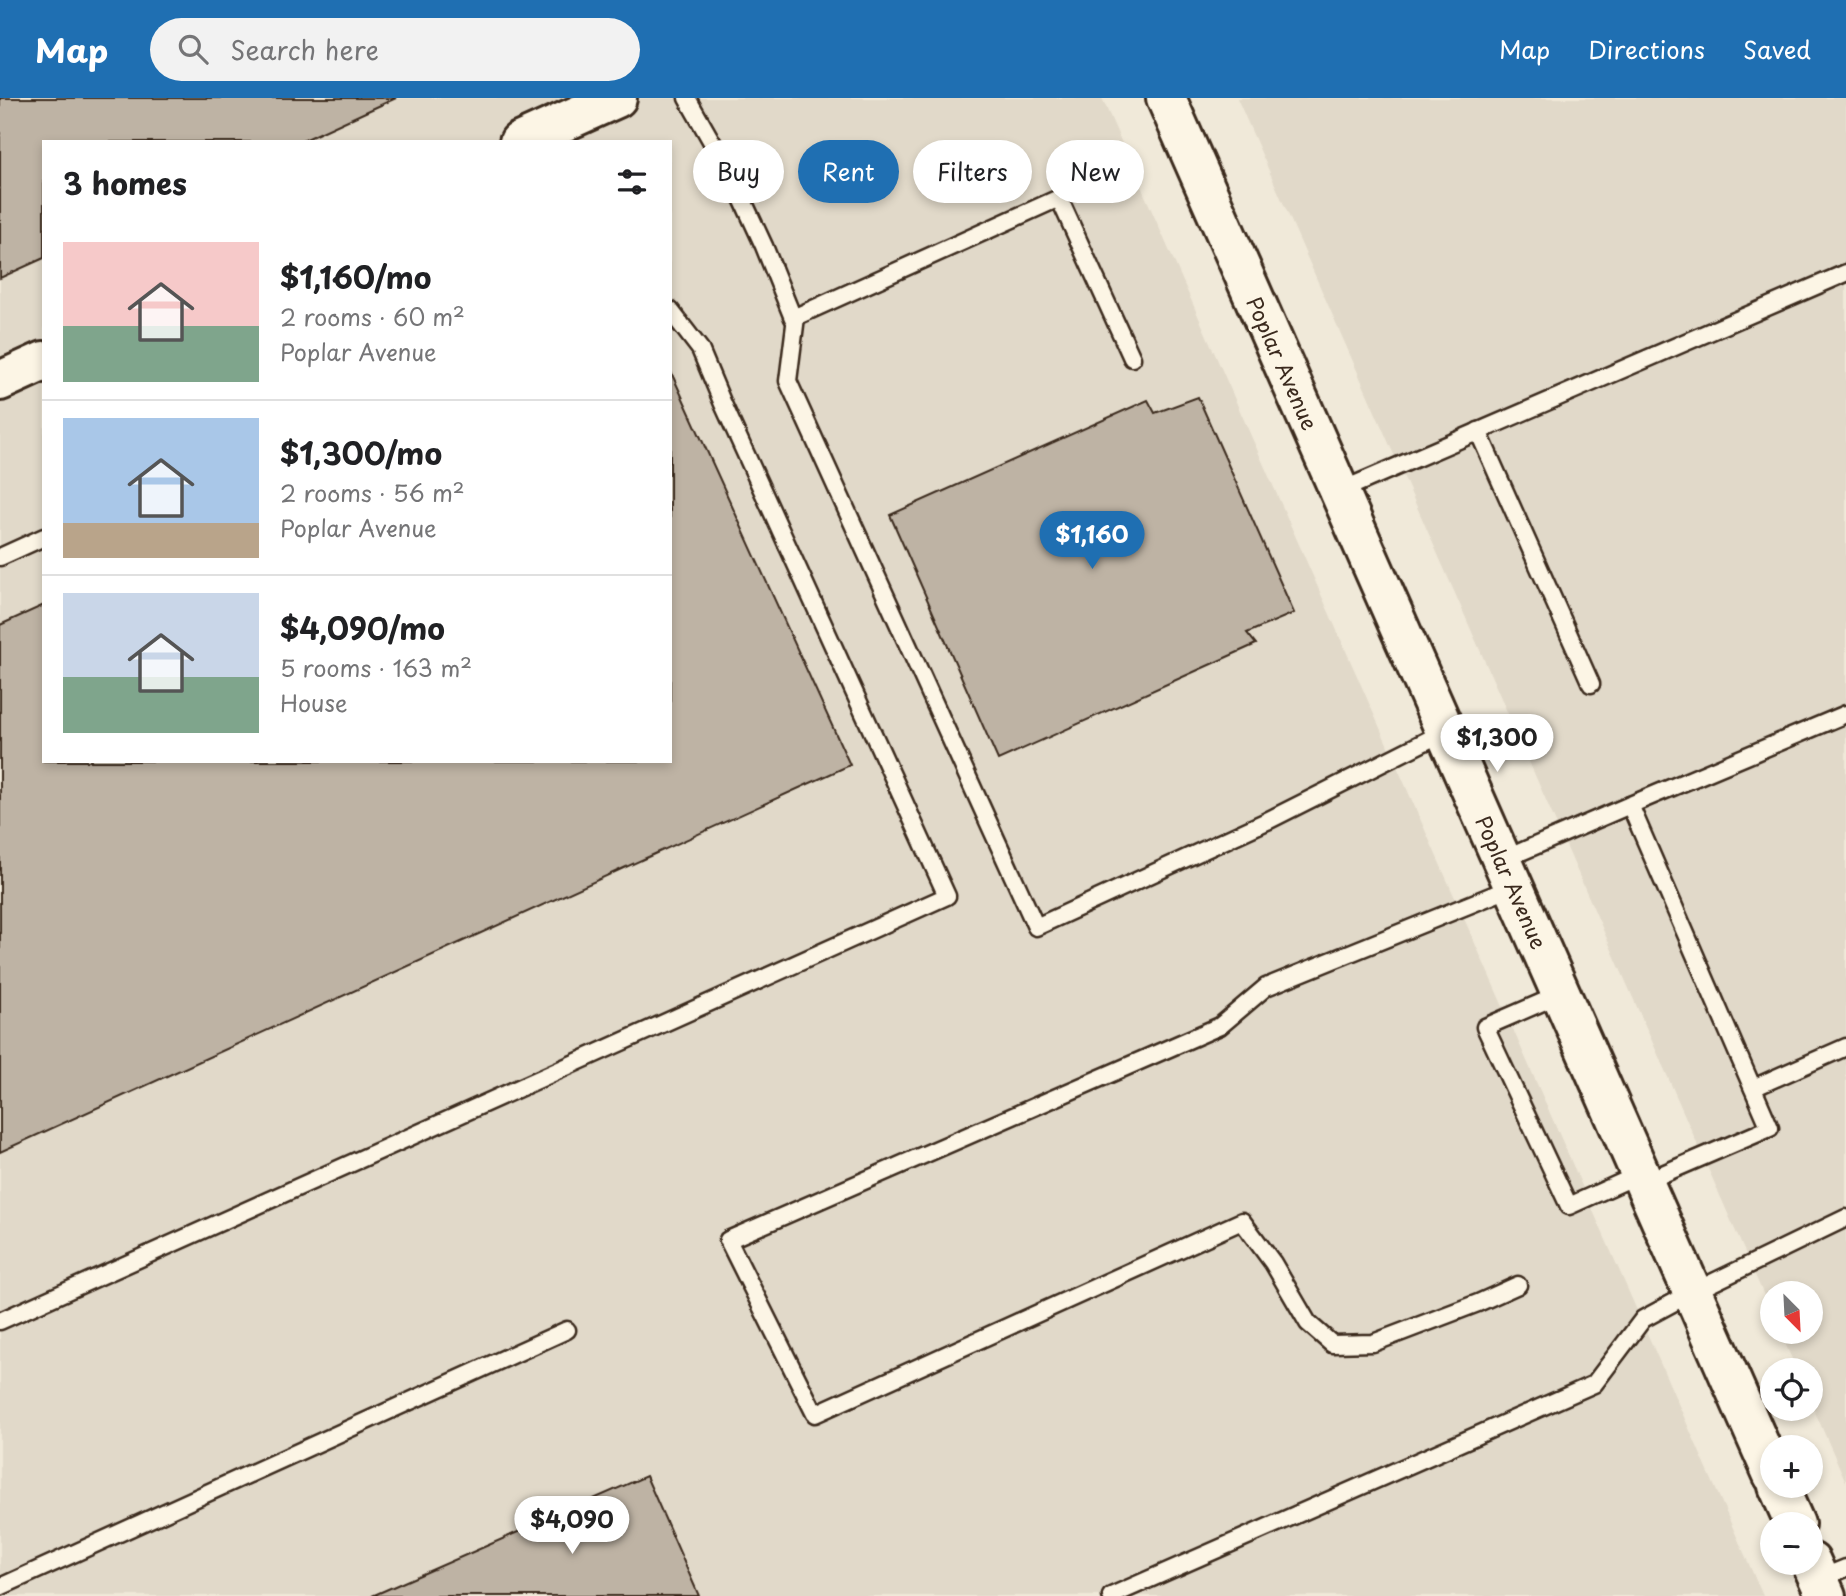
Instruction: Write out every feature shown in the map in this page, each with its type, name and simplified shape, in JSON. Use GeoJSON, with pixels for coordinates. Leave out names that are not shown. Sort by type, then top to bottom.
{"type":"FeatureCollection","features":[{"type":"Feature","properties":{"kind":"street"},"geometry":{"type":"LineString","coordinates":[[525,140],[569,126],[617,98]]}},
{"type":"Feature","properties":{"kind":"street","name":"Poplar Avenue"},"geometry":{"type":"LineString","coordinates":[[1167,98],[1760,1445]]}},
{"type":"Feature","properties":{"kind":"street"},"geometry":{"type":"LineString","coordinates":[[0,381],[42,362]]}},
{"type":"Feature","properties":{"kind":"lane"},"geometry":{"type":"LineString","coordinates":[[688,98],[733,179],[793,318],[1059,198],[1132,358]]}},
{"type":"Feature","properties":{"kind":"lane"},"geometry":{"type":"LineString","coordinates":[[1340,491],[1846,274]]}},
{"type":"Feature","properties":{"kind":"lane"},"geometry":{"type":"LineString","coordinates":[[0,1321],[947,896],[700,349],[672,313]]}},
{"type":"Feature","properties":{"kind":"lane"},"geometry":{"type":"LineString","coordinates":[[796,317],[788,381],[1036,927],[1267,821],[1446,731]]}},
{"type":"Feature","properties":{"kind":"lane"},"geometry":{"type":"LineString","coordinates":[[1478,431],[1591,684]]}},
{"type":"Feature","properties":{"kind":"lane"},"geometry":{"type":"LineString","coordinates":[[0,557],[42,538]]}},
{"type":"Feature","properties":{"kind":"lane"},"geometry":{"type":"LineString","coordinates":[[1518,1285],[1478,1304],[1373,1343],[1332,1344],[1308,1324],[1273,1263],[1242,1222],[815,1414],[728,1240],[1220,1026],[1266,987],[1508,873],[1630,805],[1846,714]]}},
{"type":"Feature","properties":{"kind":"lane"},"geometry":{"type":"LineString","coordinates":[[1561,994],[1485,1027],[1569,1206],[1770,1128],[1630,805]]}},
{"type":"Feature","properties":{"kind":"lane"},"geometry":{"type":"LineString","coordinates":[[1753,1088],[1846,1047]]}},
{"type":"Feature","properties":{"kind":"lane"},"geometry":{"type":"LineString","coordinates":[[1111,1596],[1594,1384],[1643,1319],[1846,1218]]}},
{"type":"Feature","properties":{"kind":"lane"},"geometry":{"type":"LineString","coordinates":[[0,1587],[567,1330]]}},
{"type":"Feature","properties":{"kind":"shaded area"},"geometry":{"type":"Polygon","coordinates":[[[0,98],[1102,98],[1121,140],[1046,140],[1046,203],[1144,203],[1144,193],[1763,1596],[0,1596],[0,98]]]}},
{"type":"Feature","properties":{"kind":"shaded area"},"geometry":{"type":"Polygon","coordinates":[[[1237,98],[1846,98],[1846,1482],[1819,1421],[1823,1421],[1823,1358],[1792,1358],[1785,1344],[1824,1344],[1824,1281],[1760,1281],[1760,1286],[1237,98]]]}},
{"type":"Feature","properties":{"kind":"building"},"geometry":{"type":"Polygon","coordinates":[[[0,98],[396,98],[304,140],[42,140],[42,259],[0,278],[0,98]]]}},
{"type":"Feature","properties":{"kind":"building"},"geometry":{"type":"Polygon","coordinates":[[[672,374],[850,765],[0,1152],[0,625],[42,606],[42,763],[672,763],[672,374]]]}},
{"type":"Feature","properties":{"kind":"building"},"geometry":{"type":"Polygon","coordinates":[[[1198,397],[1294,613],[1247,633],[1256,644],[998,760],[890,515],[1148,400],[1155,413],[1198,397]]]}},
{"type":"Feature","properties":{"kind":"building"},"geometry":{"type":"Polygon","coordinates":[[[646,1476],[699,1596],[372,1596],[646,1476]]]}}]}
